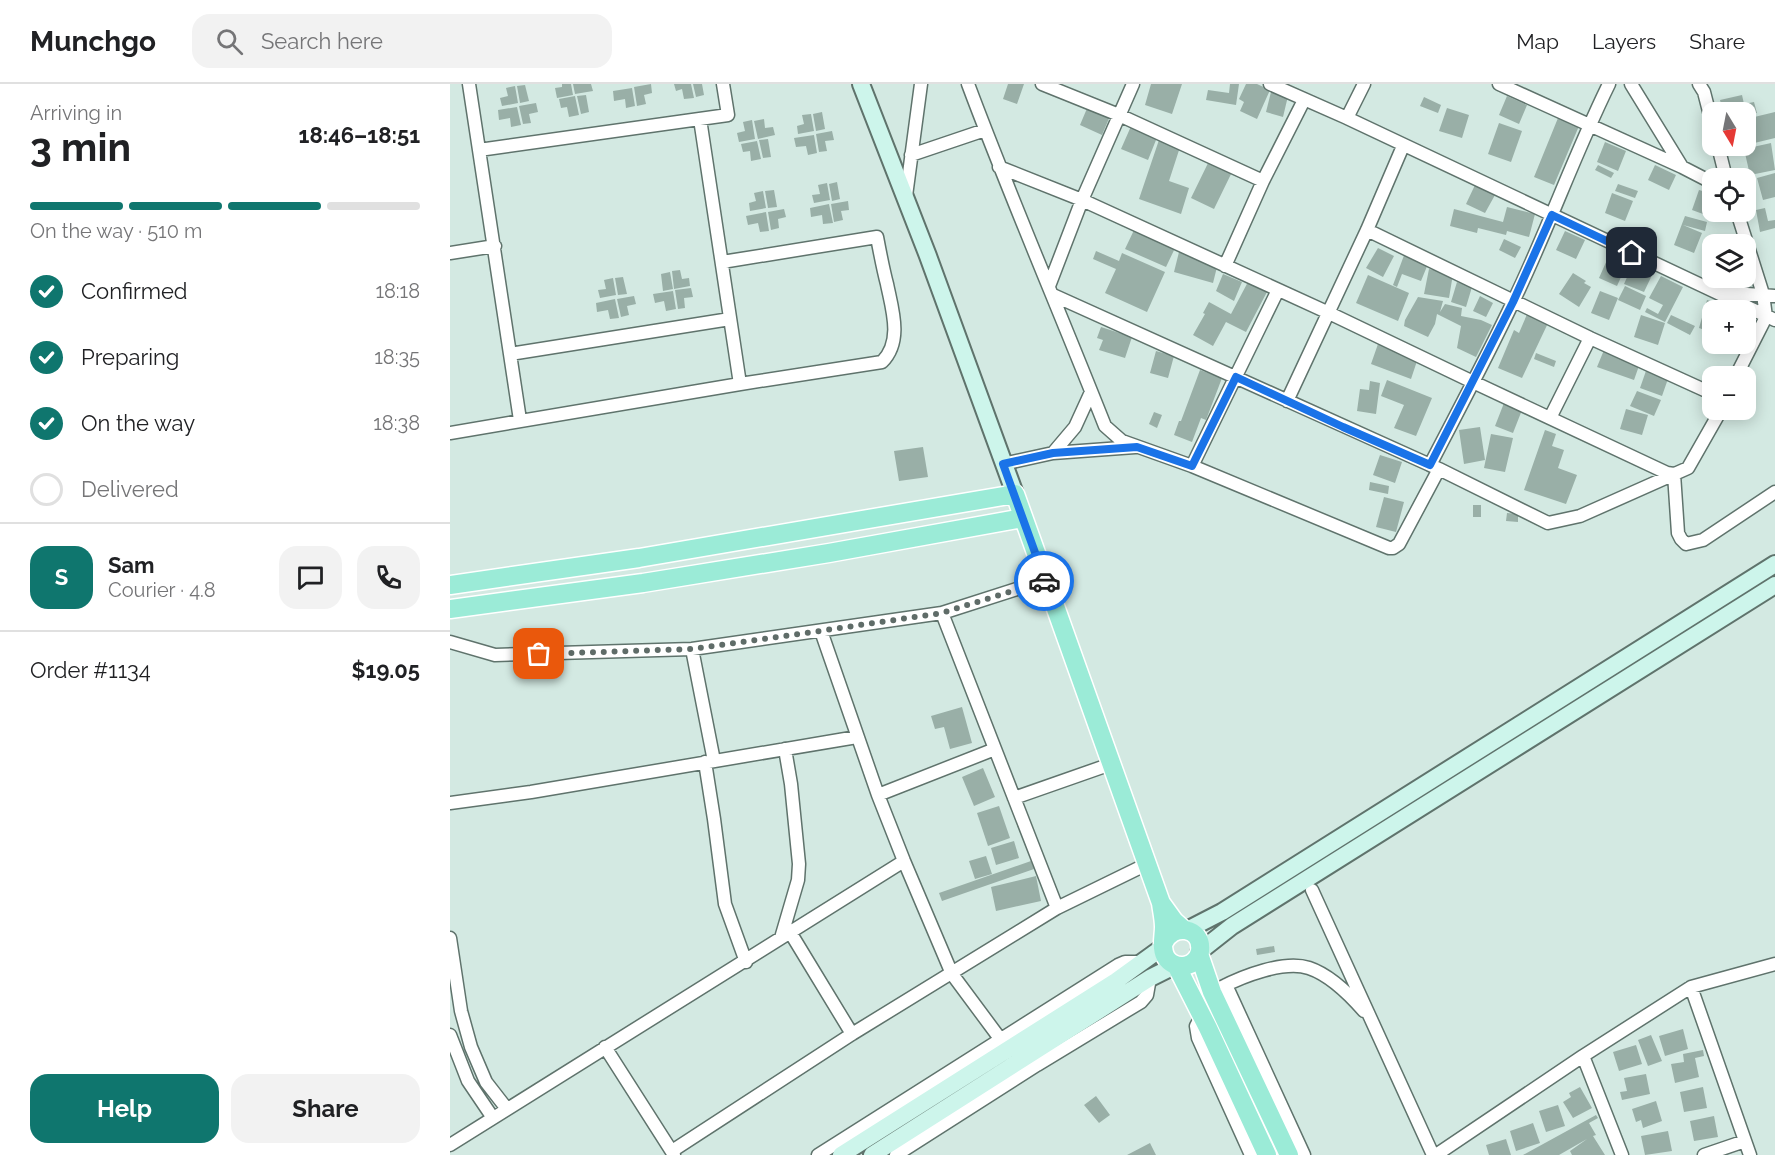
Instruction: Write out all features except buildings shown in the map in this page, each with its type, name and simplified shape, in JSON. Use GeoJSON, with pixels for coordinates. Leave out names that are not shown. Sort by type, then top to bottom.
{"type":"FeatureCollection","features":[{"type":"Feature","properties":{"kind":"main road"},"geometry":{"type":"LineString","coordinates":[[861,84],[928,256],[1161,903],[1165,956],[1176,965],[1186,966],[1192,963],[1199,953],[1232,926],[1775,585]]}},
{"type":"Feature","properties":{"kind":"main road"},"geometry":{"type":"LineString","coordinates":[[450,585],[639,558],[1015,494]]}},
{"type":"Feature","properties":{"kind":"main road"},"geometry":{"type":"LineString","coordinates":[[450,609],[643,583],[1023,518]]}},
{"type":"Feature","properties":{"kind":"main road"},"geometry":{"type":"LineString","coordinates":[[841,1155],[1116,981],[1163,946],[1170,933],[1186,930],[1222,912],[1775,564]]}},
{"type":"Feature","properties":{"kind":"main road"},"geometry":{"type":"LineString","coordinates":[[1161,903],[1174,921],[1196,937],[1199,942],[1199,953],[1219,988],[1289,1155]]}},
{"type":"Feature","properties":{"kind":"main road"},"geometry":{"type":"LineString","coordinates":[[872,1155],[1150,978],[1176,965]]}},
{"type":"Feature","properties":{"kind":"main road"},"geometry":{"type":"LineString","coordinates":[[1176,965],[1202,1015],[1267,1155]]}},
{"type":"Feature","properties":{"kind":"street"},"geometry":{"type":"LineString","coordinates":[[469,84],[520,420]]}},
{"type":"Feature","properties":{"kind":"street"},"geometry":{"type":"LineString","coordinates":[[479,150],[728,115],[723,84]]}},
{"type":"Feature","properties":{"kind":"street"},"geometry":{"type":"LineString","coordinates":[[906,197],[921,84]]}},
{"type":"Feature","properties":{"kind":"street"},"geometry":{"type":"LineString","coordinates":[[968,84],[999,167],[1105,426],[1112,434],[1122,441],[1192,466],[1393,548],[1399,544],[1473,382],[1513,302],[1609,84]]}},
{"type":"Feature","properties":{"kind":"street"},"geometry":{"type":"LineString","coordinates":[[1042,84],[1119,115],[1263,182]]}},
{"type":"Feature","properties":{"kind":"street"},"geometry":{"type":"LineString","coordinates":[[1051,291],[1082,200],[1133,84]]}},
{"type":"Feature","properties":{"kind":"street"},"geometry":{"type":"LineString","coordinates":[[1270,84],[1347,118],[1770,319]]}},
{"type":"Feature","properties":{"kind":"street"},"geometry":{"type":"LineString","coordinates":[[1347,118],[1364,84]]}},
{"type":"Feature","properties":{"kind":"street"},"geometry":{"type":"LineString","coordinates":[[1499,84],[1702,177]]}},
{"type":"Feature","properties":{"kind":"street"},"geometry":{"type":"LineString","coordinates":[[1631,84],[1682,167]]}},
{"type":"Feature","properties":{"kind":"street"},"geometry":{"type":"LineString","coordinates":[[1699,84],[1707,102]]}},
{"type":"Feature","properties":{"kind":"street"},"geometry":{"type":"LineString","coordinates":[[1225,266],[1304,100]]}},
{"type":"Feature","properties":{"kind":"street"},"geometry":{"type":"LineString","coordinates":[[700,119],[740,384]]}},
{"type":"Feature","properties":{"kind":"street"},"geometry":{"type":"LineString","coordinates":[[911,155],[986,130]]}},
{"type":"Feature","properties":{"kind":"street"},"geometry":{"type":"LineString","coordinates":[[1287,401],[1367,230],[1403,146]]}},
{"type":"Feature","properties":{"kind":"street"},"geometry":{"type":"LineString","coordinates":[[999,167],[1082,200],[1674,474]]}},
{"type":"Feature","properties":{"kind":"street"},"geometry":{"type":"LineString","coordinates":[[1741,222],[1769,295],[1770,319],[1742,366]]}},
{"type":"Feature","properties":{"kind":"street"},"geometry":{"type":"LineString","coordinates":[[1367,230],[1513,302],[1702,389]]}},
{"type":"Feature","properties":{"kind":"street"},"geometry":{"type":"LineString","coordinates":[[450,433],[882,362],[886,357],[892,343],[894,320],[877,237],[722,262]]}},
{"type":"Feature","properties":{"kind":"street"},"geometry":{"type":"LineString","coordinates":[[450,253],[495,246]]}},
{"type":"Feature","properties":{"kind":"street"},"geometry":{"type":"LineString","coordinates":[[1192,466],[1278,290]]}},
{"type":"Feature","properties":{"kind":"street"},"geometry":{"type":"LineString","coordinates":[[1051,291],[1434,467],[1548,523],[1580,516],[1688,468],[1714,420]]}},
{"type":"Feature","properties":{"kind":"street"},"geometry":{"type":"LineString","coordinates":[[1711,291],[1769,295]]}},
{"type":"Feature","properties":{"kind":"street"},"geometry":{"type":"LineString","coordinates":[[510,354],[730,320]]}},
{"type":"Feature","properties":{"kind":"street"},"geometry":{"type":"LineString","coordinates":[[1550,418],[1590,338]]}},
{"type":"Feature","properties":{"kind":"street"},"geometry":{"type":"LineString","coordinates":[[1053,453],[1075,427],[1092,392]]}},
{"type":"Feature","properties":{"kind":"street"},"geometry":{"type":"LineString","coordinates":[[1003,464],[1053,453],[1137,447]]}},
{"type":"Feature","properties":{"kind":"street"},"geometry":{"type":"LineString","coordinates":[[1674,474],[1678,533],[1686,543],[1703,540],[1775,492]]}},
{"type":"Feature","properties":{"kind":"street"},"geometry":{"type":"LineString","coordinates":[[450,642],[495,655],[692,649],[942,613],[1045,580]]}},
{"type":"Feature","properties":{"kind":"street"},"geometry":{"type":"LineString","coordinates":[[942,613],[1057,908]]}},
{"type":"Feature","properties":{"kind":"street"},"geometry":{"type":"LineString","coordinates":[[821,631],[878,795],[952,974],[1001,1040]]}},
{"type":"Feature","properties":{"kind":"street"},"geometry":{"type":"LineString","coordinates":[[692,649],[710,762],[724,904],[746,962]]}},
{"type":"Feature","properties":{"kind":"street"},"geometry":{"type":"LineString","coordinates":[[450,803],[531,792],[857,737]]}},
{"type":"Feature","properties":{"kind":"street"},"geometry":{"type":"LineString","coordinates":[[785,749],[794,806],[799,864],[798,880],[786,935],[852,1034]]}},
{"type":"Feature","properties":{"kind":"street"},"geometry":{"type":"LineString","coordinates":[[878,795],[995,749]]}},
{"type":"Feature","properties":{"kind":"street"},"geometry":{"type":"LineString","coordinates":[[1014,798],[1111,764]]}},
{"type":"Feature","properties":{"kind":"street"},"geometry":{"type":"LineString","coordinates":[[450,1145],[605,1047],[746,962],[904,861]]}},
{"type":"Feature","properties":{"kind":"street"},"geometry":{"type":"LineString","coordinates":[[605,1047],[673,1153],[852,1034],[1057,908],[1147,864]]}},
{"type":"Feature","properties":{"kind":"street"},"geometry":{"type":"LineString","coordinates":[[1312,890],[1434,1155],[1582,1056],[1692,987],[1775,964]]}},
{"type":"Feature","properties":{"kind":"street"},"geometry":{"type":"LineString","coordinates":[[450,938],[460,1011],[471,1047],[486,1082],[507,1109]]}},
{"type":"Feature","properties":{"kind":"street"},"geometry":{"type":"LineString","coordinates":[[818,1155],[1118,965],[1125,962],[1144,962]]}},
{"type":"Feature","properties":{"kind":"street"},"geometry":{"type":"LineString","coordinates":[[1304,1155],[1219,988],[1243,977],[1273,969],[1297,966],[1310,968],[1330,980],[1358,1004],[1370,1019]]}},
{"type":"Feature","properties":{"kind":"street"},"geometry":{"type":"LineString","coordinates":[[896,1155],[1141,1002],[1147,995],[1150,978]]}},
{"type":"Feature","properties":{"kind":"street"},"geometry":{"type":"LineString","coordinates":[[1692,987],[1750,1155]]}},
{"type":"Feature","properties":{"kind":"street"},"geometry":{"type":"LineString","coordinates":[[1202,1015],[1197,1020],[1198,1038],[1251,1155]]}},
{"type":"Feature","properties":{"kind":"street"},"geometry":{"type":"LineString","coordinates":[[450,1035],[468,1081],[493,1118]]}},
{"type":"Feature","properties":{"kind":"street"},"geometry":{"type":"LineString","coordinates":[[1582,1056],[1622,1155]]}},
{"type":"Feature","properties":{"kind":"street"},"geometry":{"type":"LineString","coordinates":[[1704,1155],[1745,1141]]}},
{"type":"Feature","properties":{"kind":"way so far"},"geometry":{"type":"LineString","coordinates":[[539,654],[692,649],[799,634],[942,613],[1044,581]]}},
{"type":"Feature","properties":{"kind":"route"},"geometry":{"type":"LineString","coordinates":[[1044,581],[1003,464],[1053,453],[1137,447],[1192,466],[1236,377],[1430,465],[1513,302],[1552,215],[1632,253]]}}]}
